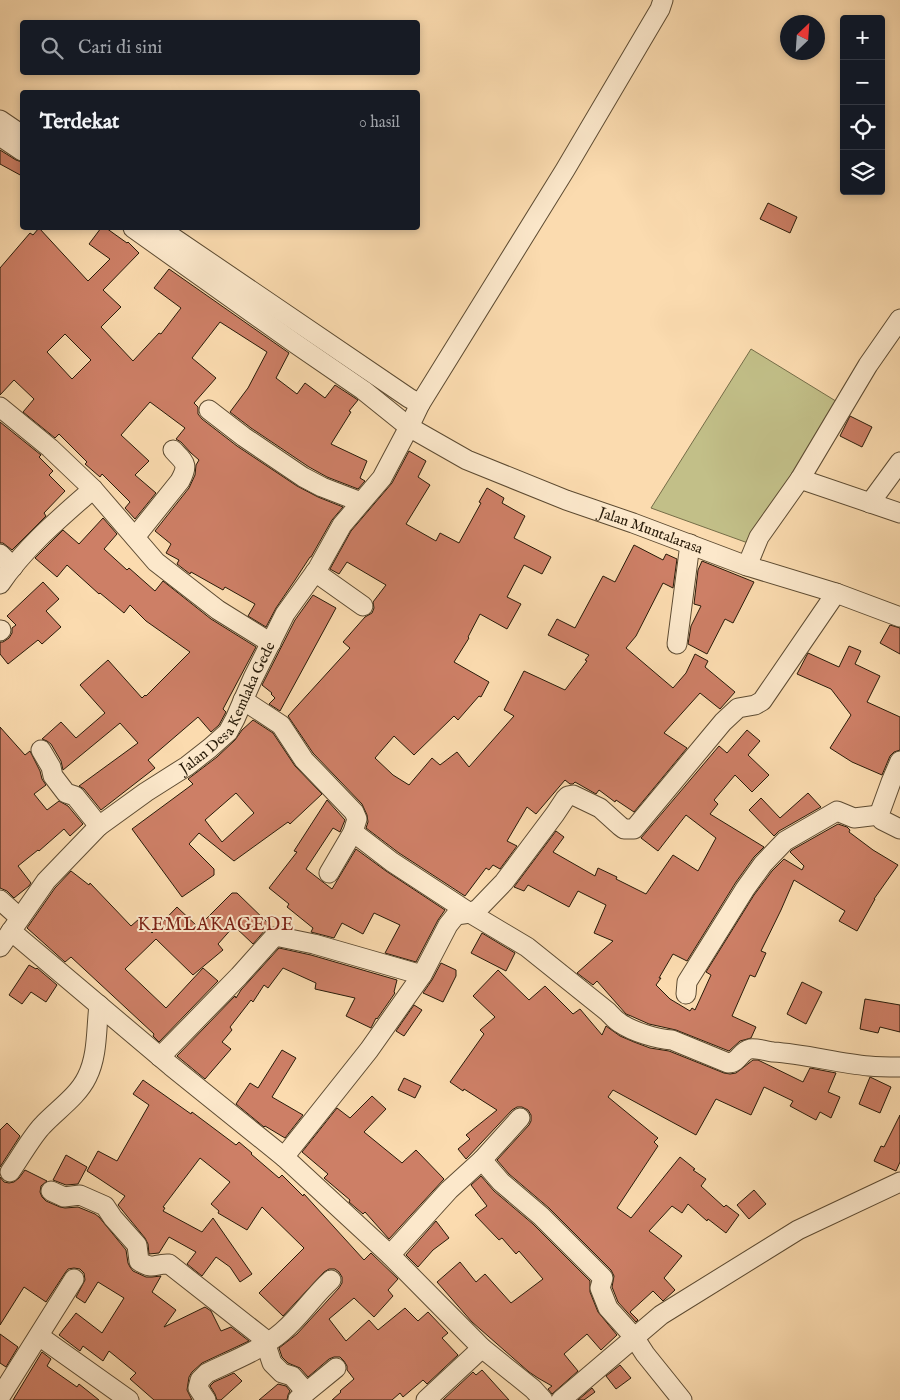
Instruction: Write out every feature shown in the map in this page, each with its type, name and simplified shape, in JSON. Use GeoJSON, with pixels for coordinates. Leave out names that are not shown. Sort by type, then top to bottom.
{"type":"FeatureCollection","features":[{"type":"Feature","properties":{"kind":"street","name":"Jalan Desa Kemlaka Gede"},"geometry":{"type":"LineString","coordinates":[[0,948],[46,881],[99,826],[186,766],[228,732],[285,614],[315,572],[342,525],[382,478],[414,416],[565,170],[664,0]]}},
{"type":"Feature","properties":{"kind":"street"},"geometry":{"type":"LineString","coordinates":[[1,127],[20,135]]}},
{"type":"Feature","properties":{"kind":"street"},"geometry":{"type":"LineString","coordinates":[[1,127],[20,149]]}},
{"type":"Feature","properties":{"kind":"street"},"geometry":{"type":"LineString","coordinates":[[137,230],[177,250],[409,398],[414,416]]}},
{"type":"Feature","properties":{"kind":"street"},"geometry":{"type":"LineString","coordinates":[[161,230],[177,250],[309,353],[363,390],[414,416]]}},
{"type":"Feature","properties":{"kind":"street"},"geometry":{"type":"LineString","coordinates":[[750,557],[759,538],[800,479],[868,365],[900,319]]}},
{"type":"Feature","properties":{"kind":"street"},"geometry":{"type":"LineString","coordinates":[[0,407],[50,448],[93,489],[156,562],[218,610],[271,643]]}},
{"type":"Feature","properties":{"kind":"street"},"geometry":{"type":"LineString","coordinates":[[209,410],[303,477],[322,487],[361,502]]}},
{"type":"Feature","properties":{"kind":"street","name":"Jalan Muntalarasa"},"geometry":{"type":"LineString","coordinates":[[414,416],[467,460],[566,500],[690,544],[750,557],[900,616]]}},
{"type":"Feature","properties":{"kind":"street"},"geometry":{"type":"LineString","coordinates":[[135,537],[180,481],[185,472],[186,466],[184,462],[173,450]]}},
{"type":"Feature","properties":{"kind":"street"},"geometry":{"type":"LineString","coordinates":[[870,503],[900,462]]}},
{"type":"Feature","properties":{"kind":"street"},"geometry":{"type":"LineString","coordinates":[[800,479],[900,513]]}},
{"type":"Feature","properties":{"kind":"street"},"geometry":{"type":"LineString","coordinates":[[0,584],[6,560],[52,525],[93,489]]}},
{"type":"Feature","properties":{"kind":"street"},"geometry":{"type":"LineString","coordinates":[[677,644],[690,544]]}},
{"type":"Feature","properties":{"kind":"street"},"geometry":{"type":"LineString","coordinates":[[315,572],[363,606]]}},
{"type":"Feature","properties":{"kind":"street"},"geometry":{"type":"LineString","coordinates":[[284,1157],[369,1050],[422,975],[448,925],[456,915],[470,913],[478,909],[504,882],[565,799],[573,795],[600,808],[624,829],[634,829],[723,722],[738,708],[759,704],[836,592]]}},
{"type":"Feature","properties":{"kind":"street"},"geometry":{"type":"LineString","coordinates":[[244,700],[281,725],[304,760],[354,812],[357,819],[353,832],[329,873]]}},
{"type":"Feature","properties":{"kind":"street"},"geometry":{"type":"LineString","coordinates":[[41,750],[52,767],[52,775],[58,783],[66,793],[75,796],[99,826]]}},
{"type":"Feature","properties":{"kind":"street"},"geometry":{"type":"LineString","coordinates":[[880,818],[883,800],[900,761]]}},
{"type":"Feature","properties":{"kind":"street"},"geometry":{"type":"LineString","coordinates":[[686,994],[687,982],[745,889],[763,864],[785,841],[837,811],[854,818],[880,818],[900,829]]}},
{"type":"Feature","properties":{"kind":"street"},"geometry":{"type":"LineString","coordinates":[[353,832],[392,862],[470,913],[528,947],[618,1022],[628,1028],[664,1040],[672,1040],[728,1063],[737,1060],[747,1050],[751,1049],[790,1053],[869,1066],[900,1067]]}},
{"type":"Feature","properties":{"kind":"street"},"geometry":{"type":"LineString","coordinates":[[0,900],[16,925],[99,1005],[284,1157],[390,1255],[482,1348],[533,1389],[543,1400]]}},
{"type":"Feature","properties":{"kind":"street"},"geometry":{"type":"LineString","coordinates":[[160,1057],[274,937],[314,944],[422,975]]}},
{"type":"Feature","properties":{"kind":"street"},"geometry":{"type":"LineString","coordinates":[[10,1172],[41,1126],[65,1104],[87,1077],[96,1050],[99,1005]]}},
{"type":"Feature","properties":{"kind":"street"},"geometry":{"type":"LineString","coordinates":[[390,1255],[449,1190],[482,1160],[520,1118]]}},
{"type":"Feature","properties":{"kind":"street"},"geometry":{"type":"LineString","coordinates":[[482,1160],[501,1182],[541,1216],[603,1278],[600,1288],[608,1308],[634,1337],[682,1400]]}},
{"type":"Feature","properties":{"kind":"street"},"geometry":{"type":"LineString","coordinates":[[561,1400],[661,1315],[798,1230],[900,1182]]}},
{"type":"Feature","properties":{"kind":"street"},"geometry":{"type":"LineString","coordinates":[[51,1190],[64,1197],[80,1195],[105,1206],[137,1245],[139,1261],[154,1267],[169,1264],[255,1332],[266,1343],[272,1362],[282,1372],[292,1376],[301,1396],[336,1368]]}},
{"type":"Feature","properties":{"kind":"street"},"geometry":{"type":"LineString","coordinates":[[0,1397],[74,1279]]}},
{"type":"Feature","properties":{"kind":"street"},"geometry":{"type":"LineString","coordinates":[[206,1400],[198,1388],[200,1380],[207,1373],[266,1343],[282,1332],[331,1280]]}},
{"type":"Feature","properties":{"kind":"street"},"geometry":{"type":"LineString","coordinates":[[39,1336],[129,1400]]}},
{"type":"Feature","properties":{"kind":"street"},"geometry":{"type":"LineString","coordinates":[[426,1400],[482,1348]]}},
{"type":"Feature","properties":{"kind":"shaded area"},"geometry":{"type":"Polygon","coordinates":[[[751,349],[839,403],[748,543],[651,508],[751,349]]]}},
{"type":"Feature","properties":{"kind":"building"},"geometry":{"type":"Polygon","coordinates":[[[0,150],[20,161],[20,175],[0,164],[0,150]]]}},
{"type":"Feature","properties":{"kind":"building"},"geometry":{"type":"Polygon","coordinates":[[[768,203],[797,217],[790,233],[760,219],[768,203]]]}},
{"type":"Feature","properties":{"kind":"building"},"geometry":{"type":"Polygon","coordinates":[[[37,230],[41,230],[88,281],[110,259],[89,244],[100,230],[109,230],[128,242],[139,253],[103,290],[121,307],[101,327],[133,361],[159,333],[161,334],[181,308],[154,288],[169,269],[289,353],[276,378],[297,394],[305,383],[325,398],[335,385],[358,400],[349,411],[351,412],[331,444],[367,461],[360,478],[365,481],[358,489],[327,477],[309,467],[230,412],[248,388],[267,352],[220,322],[192,358],[216,378],[194,403],[198,407],[198,414],[202,419],[237,446],[297,486],[343,507],[332,520],[311,557],[276,608],[266,627],[248,616],[255,604],[225,587],[223,590],[191,572],[190,574],[177,564],[179,560],[166,553],[171,544],[155,531],[189,488],[195,475],[196,465],[199,460],[176,439],[185,428],[150,402],[121,435],[149,461],[135,475],[156,493],[135,519],[125,508],[130,502],[102,474],[100,477],[85,464],[87,462],[59,434],[55,438],[23,412],[34,399],[14,380],[0,395],[0,268],[30,233],[33,235],[37,230]],[[65,334],[47,352],[72,379],[91,360],[65,334]]]}},
{"type":"Feature","properties":{"kind":"building"},"geometry":{"type":"Polygon","coordinates":[[[850,416],[872,427],[862,447],[840,436],[850,416]]]}},
{"type":"Feature","properties":{"kind":"building"},"geometry":{"type":"Polygon","coordinates":[[[0,422],[41,455],[39,457],[53,471],[49,475],[65,491],[44,513],[46,516],[12,550],[3,543],[0,543],[0,422]]]}},
{"type":"Feature","properties":{"kind":"building"},"geometry":{"type":"Polygon","coordinates":[[[409,451],[426,461],[418,477],[430,485],[406,524],[436,541],[440,533],[459,543],[487,488],[504,498],[502,503],[525,516],[514,538],[551,557],[542,574],[524,565],[507,597],[521,604],[507,629],[480,614],[469,638],[454,662],[489,682],[481,697],[479,696],[458,720],[454,716],[414,755],[394,736],[375,758],[393,775],[409,785],[432,758],[440,765],[457,752],[469,767],[514,716],[504,710],[524,671],[565,690],[587,661],[585,660],[589,655],[548,635],[557,619],[575,628],[603,576],[615,582],[634,545],[663,560],[666,554],[677,559],[673,588],[663,583],[636,636],[626,648],[673,688],[686,673],[695,654],[708,661],[705,667],[735,692],[720,709],[700,693],[664,733],[687,748],[634,812],[616,800],[615,802],[599,790],[596,794],[575,782],[570,784],[565,780],[536,814],[527,807],[507,841],[517,846],[500,869],[493,865],[489,870],[486,868],[465,896],[399,853],[366,828],[368,822],[367,815],[362,804],[313,753],[288,716],[350,648],[343,642],[365,617],[372,613],[374,608],[373,602],[386,585],[347,562],[339,574],[330,569],[351,531],[392,483],[409,451]]]}},
{"type":"Feature","properties":{"kind":"building"},"geometry":{"type":"Polygon","coordinates":[[[103,518],[117,534],[104,549],[127,570],[129,568],[155,591],[163,581],[211,619],[256,647],[223,709],[226,712],[219,725],[211,732],[198,717],[148,760],[155,768],[101,810],[84,789],[79,786],[138,743],[120,723],[63,770],[61,761],[51,744],[42,739],[61,722],[76,738],[105,713],[80,685],[108,660],[142,698],[190,652],[146,621],[130,605],[124,613],[99,594],[67,565],[57,577],[35,558],[63,530],[79,544],[103,518]]]}},
{"type":"Feature","properties":{"kind":"building"},"geometry":{"type":"Polygon","coordinates":[[[702,561],[754,582],[733,623],[725,619],[707,654],[688,644],[691,626],[701,606],[694,604],[698,570],[702,561]]]}},
{"type":"Feature","properties":{"kind":"building"},"geometry":{"type":"Polygon","coordinates":[[[43,582],[59,599],[46,611],[61,627],[42,644],[38,640],[8,664],[0,654],[0,642],[9,638],[12,628],[16,625],[7,616],[43,582]]]}},
{"type":"Feature","properties":{"kind":"building"},"geometry":{"type":"Polygon","coordinates":[[[313,595],[336,608],[280,711],[269,704],[275,698],[262,685],[295,620],[313,595]]]}},
{"type":"Feature","properties":{"kind":"building"},"geometry":{"type":"Polygon","coordinates":[[[890,625],[900,628],[900,654],[880,643],[890,625]]]}},
{"type":"Feature","properties":{"kind":"building"},"geometry":{"type":"Polygon","coordinates":[[[849,646],[861,651],[855,664],[880,676],[867,702],[900,717],[900,750],[890,756],[882,775],[852,762],[830,748],[851,715],[831,689],[797,674],[808,653],[839,667],[849,646]]]}},
{"type":"Feature","properties":{"kind":"building"},"geometry":{"type":"Polygon","coordinates":[[[253,720],[273,733],[295,766],[322,794],[290,824],[288,822],[234,861],[199,833],[189,844],[214,869],[214,875],[182,897],[132,829],[193,784],[188,779],[217,757],[235,740],[253,720]],[[236,793],[205,820],[222,842],[254,813],[236,793]]]}},
{"type":"Feature","properties":{"kind":"building"},"geometry":{"type":"Polygon","coordinates":[[[0,727],[25,755],[30,751],[46,785],[34,794],[47,810],[59,801],[68,806],[83,824],[70,836],[64,829],[18,866],[31,883],[14,898],[7,891],[0,888],[0,727]]]}},
{"type":"Feature","properties":{"kind":"building"},"geometry":{"type":"Polygon","coordinates":[[[747,730],[760,741],[748,755],[769,775],[752,792],[735,775],[714,800],[718,804],[710,814],[764,847],[754,857],[736,882],[687,961],[673,954],[656,985],[670,999],[690,1011],[692,1008],[695,1010],[711,975],[706,972],[754,895],[772,871],[784,859],[802,870],[804,866],[790,852],[792,850],[838,824],[847,827],[850,830],[849,832],[873,850],[898,865],[874,899],[857,931],[839,921],[845,911],[794,880],[761,951],[766,953],[755,977],[750,975],[732,1016],[756,1027],[751,1038],[740,1041],[729,1051],[676,1030],[649,1024],[626,1014],[597,981],[593,985],[577,973],[613,941],[594,933],[606,905],[578,891],[569,907],[528,885],[524,891],[514,887],[556,831],[564,837],[553,852],[595,876],[598,868],[646,894],[673,855],[698,871],[716,838],[686,815],[658,851],[641,838],[719,746],[727,753],[747,730]]]}},
{"type":"Feature","properties":{"kind":"building"},"geometry":{"type":"Polygon","coordinates":[[[808,793],[821,807],[779,831],[774,836],[749,810],[761,798],[780,818],[808,793]]]}},
{"type":"Feature","properties":{"kind":"building"},"geometry":{"type":"Polygon","coordinates":[[[327,800],[345,820],[340,832],[333,828],[306,869],[332,889],[356,849],[445,910],[416,962],[385,953],[400,925],[374,913],[363,934],[342,923],[334,938],[311,932],[313,928],[287,907],[289,904],[269,888],[297,852],[294,851],[327,800]]]}},
{"type":"Feature","properties":{"kind":"building"},"geometry":{"type":"Polygon","coordinates":[[[71,871],[89,885],[90,883],[131,926],[139,919],[152,933],[177,907],[198,927],[232,893],[237,893],[271,926],[253,944],[234,926],[218,944],[223,950],[193,975],[156,939],[125,969],[166,1008],[203,968],[218,981],[159,1042],[153,1036],[154,1034],[71,957],[65,962],[27,928],[55,888],[71,871]]]}},
{"type":"Feature","properties":{"kind":"building"},"geometry":{"type":"Polygon","coordinates":[[[482,933],[515,953],[506,971],[471,953],[482,933]]]}},
{"type":"Feature","properties":{"kind":"building"},"geometry":{"type":"Polygon","coordinates":[[[279,948],[311,955],[397,980],[395,993],[376,1018],[371,1028],[346,1016],[355,998],[315,989],[316,983],[283,968],[268,988],[264,985],[253,1002],[251,1000],[230,1027],[232,1030],[222,1042],[231,1049],[205,1079],[177,1056],[235,996],[236,998],[279,948]]]}},
{"type":"Feature","properties":{"kind":"building"},"geometry":{"type":"Polygon","coordinates":[[[441,963],[456,970],[456,976],[443,1002],[423,993],[441,963]]]}},
{"type":"Feature","properties":{"kind":"building"},"geometry":{"type":"Polygon","coordinates":[[[29,965],[37,968],[57,985],[46,1002],[31,992],[22,1004],[9,995],[29,965]]]}},
{"type":"Feature","properties":{"kind":"building"},"geometry":{"type":"Polygon","coordinates":[[[498,970],[529,1000],[545,986],[573,1014],[580,1009],[602,1035],[606,1026],[620,1036],[634,1042],[650,1048],[669,1051],[724,1073],[736,1073],[753,1060],[758,1060],[803,1082],[810,1068],[836,1073],[828,1092],[840,1097],[831,1118],[820,1112],[816,1120],[790,1106],[793,1101],[764,1087],[751,1115],[716,1099],[696,1135],[613,1090],[608,1097],[658,1138],[654,1142],[658,1146],[617,1208],[631,1218],[680,1157],[695,1169],[693,1170],[706,1179],[701,1186],[724,1207],[726,1205],[739,1215],[726,1233],[708,1219],[707,1221],[688,1204],[682,1213],[672,1206],[649,1231],[682,1256],[664,1278],[675,1290],[663,1301],[653,1291],[630,1312],[638,1320],[636,1322],[618,1302],[612,1287],[614,1276],[611,1270],[549,1208],[509,1174],[497,1160],[529,1125],[531,1115],[528,1110],[517,1107],[512,1110],[466,1159],[458,1149],[470,1139],[466,1135],[497,1110],[450,1082],[484,1034],[480,1030],[495,1017],[473,996],[498,970]]]}},
{"type":"Feature","properties":{"kind":"building"},"geometry":{"type":"Polygon","coordinates":[[[802,982],[822,992],[806,1024],[787,1014],[802,982]]]}},
{"type":"Feature","properties":{"kind":"building"},"geometry":{"type":"Polygon","coordinates":[[[865,999],[900,1005],[900,1032],[880,1027],[878,1033],[860,1029],[865,999]]]}},
{"type":"Feature","properties":{"kind":"building"},"geometry":{"type":"Polygon","coordinates":[[[414,1005],[422,1010],[404,1036],[396,1031],[414,1005]]]}},
{"type":"Feature","properties":{"kind":"building"},"geometry":{"type":"Polygon","coordinates":[[[282,1050],[296,1058],[272,1097],[303,1115],[285,1138],[264,1127],[236,1104],[250,1083],[258,1088],[282,1050]]]}},
{"type":"Feature","properties":{"kind":"building"},"geometry":{"type":"Polygon","coordinates":[[[870,1077],[891,1087],[880,1113],[859,1104],[870,1077]]]}},
{"type":"Feature","properties":{"kind":"building"},"geometry":{"type":"Polygon","coordinates":[[[404,1078],[421,1086],[415,1098],[398,1090],[404,1078]]]}},
{"type":"Feature","properties":{"kind":"building"},"geometry":{"type":"Polygon","coordinates":[[[143,1080],[191,1114],[192,1112],[236,1145],[239,1142],[279,1178],[282,1175],[303,1196],[304,1194],[364,1260],[371,1253],[398,1279],[388,1290],[393,1296],[374,1317],[354,1298],[329,1319],[346,1341],[369,1320],[378,1330],[405,1308],[418,1321],[428,1312],[448,1333],[442,1338],[458,1355],[427,1384],[423,1380],[403,1397],[400,1393],[392,1400],[332,1400],[354,1379],[340,1357],[329,1359],[308,1377],[300,1368],[288,1363],[282,1357],[279,1348],[297,1334],[339,1288],[342,1283],[342,1277],[335,1269],[329,1269],[324,1272],[283,1316],[259,1293],[304,1248],[262,1207],[247,1230],[218,1213],[219,1211],[211,1204],[230,1182],[200,1158],[163,1207],[165,1208],[163,1211],[202,1232],[213,1218],[252,1274],[240,1282],[230,1267],[216,1257],[202,1276],[187,1264],[196,1252],[169,1237],[159,1253],[149,1254],[145,1238],[118,1205],[125,1196],[87,1171],[98,1151],[117,1161],[149,1105],[133,1094],[143,1080]]]}},
{"type":"Feature","properties":{"kind":"building"},"geometry":{"type":"Polygon","coordinates":[[[372,1096],[386,1109],[364,1132],[402,1163],[416,1150],[444,1179],[389,1239],[365,1212],[363,1214],[324,1178],[328,1174],[302,1152],[337,1108],[350,1118],[372,1096]]]}},
{"type":"Feature","properties":{"kind":"building"},"geometry":{"type":"Polygon","coordinates":[[[900,1115],[900,1162],[896,1171],[874,1161],[881,1146],[884,1147],[900,1115]]]}},
{"type":"Feature","properties":{"kind":"building"},"geometry":{"type":"Polygon","coordinates":[[[7,1123],[20,1136],[0,1167],[0,1130],[7,1123]]]}},
{"type":"Feature","properties":{"kind":"building"},"geometry":{"type":"Polygon","coordinates":[[[66,1155],[87,1167],[78,1184],[66,1185],[53,1180],[66,1155]]]}},
{"type":"Feature","properties":{"kind":"building"},"geometry":{"type":"Polygon","coordinates":[[[25,1170],[47,1181],[41,1186],[40,1192],[46,1201],[65,1208],[78,1207],[99,1217],[126,1250],[128,1263],[133,1271],[146,1277],[161,1276],[152,1292],[176,1310],[164,1327],[205,1307],[211,1311],[221,1331],[231,1327],[249,1341],[202,1363],[192,1372],[189,1377],[187,1390],[192,1400],[154,1400],[130,1379],[136,1373],[109,1351],[103,1361],[83,1346],[80,1351],[59,1335],[76,1313],[102,1333],[124,1298],[98,1282],[85,1303],[76,1297],[85,1280],[84,1273],[80,1269],[68,1269],[46,1302],[24,1287],[0,1325],[0,1177],[4,1182],[14,1182],[25,1170]]]}},
{"type":"Feature","properties":{"kind":"building"},"geometry":{"type":"Polygon","coordinates":[[[481,1176],[494,1191],[533,1224],[590,1281],[590,1292],[598,1312],[617,1335],[601,1350],[587,1334],[564,1354],[578,1371],[552,1394],[548,1389],[552,1386],[529,1372],[472,1322],[437,1282],[460,1262],[476,1282],[485,1274],[511,1303],[543,1279],[519,1251],[516,1254],[502,1238],[499,1240],[475,1215],[487,1206],[471,1185],[481,1176]]]}},
{"type":"Feature","properties":{"kind":"building"},"geometry":{"type":"Polygon","coordinates":[[[754,1190],[766,1204],[749,1219],[737,1205],[754,1190]]]}},
{"type":"Feature","properties":{"kind":"building"},"geometry":{"type":"Polygon","coordinates":[[[436,1221],[449,1238],[433,1250],[418,1267],[406,1255],[436,1221]]]}},
{"type":"Feature","properties":{"kind":"building"},"geometry":{"type":"Polygon","coordinates":[[[0,1334],[18,1347],[6,1367],[0,1363],[0,1334]]]}},
{"type":"Feature","properties":{"kind":"building"},"geometry":{"type":"Polygon","coordinates":[[[42,1352],[51,1359],[47,1366],[77,1387],[79,1384],[99,1400],[13,1400],[42,1352]]]}},
{"type":"Feature","properties":{"kind":"building"},"geometry":{"type":"Polygon","coordinates":[[[620,1365],[631,1378],[616,1389],[606,1376],[620,1365]]]}},
{"type":"Feature","properties":{"kind":"building"},"geometry":{"type":"Polygon","coordinates":[[[482,1370],[509,1400],[443,1400],[473,1372],[476,1375],[482,1370]]]}},
{"type":"Feature","properties":{"kind":"building"},"geometry":{"type":"Polygon","coordinates":[[[234,1373],[242,1381],[221,1400],[217,1400],[210,1386],[214,1382],[234,1373]]]}},
{"type":"Feature","properties":{"kind":"building"},"geometry":{"type":"Polygon","coordinates":[[[278,1384],[286,1386],[290,1391],[287,1400],[259,1400],[278,1384]]]}},
{"type":"Feature","properties":{"kind":"building"},"geometry":{"type":"Polygon","coordinates":[[[592,1388],[595,1392],[584,1400],[578,1400],[592,1388]]]}},
{"type":"Feature","properties":{"kind":"district","name":"KEMLAKAGEDE"},"geometry":{"type":"Point","coordinates":[216,925]}}]}
